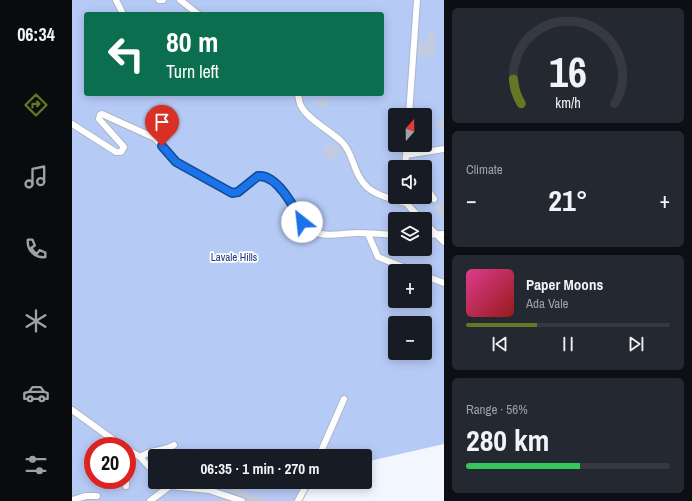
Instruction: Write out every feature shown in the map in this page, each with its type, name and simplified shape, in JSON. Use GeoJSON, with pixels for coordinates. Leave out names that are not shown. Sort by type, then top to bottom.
{"type":"FeatureCollection","features":[{"type":"Feature","properties":{"kind":"street"},"geometry":{"type":"LineString","coordinates":[[116,0],[122,12]]}},
{"type":"Feature","properties":{"kind":"street"},"geometry":{"type":"LineString","coordinates":[[180,0],[195,12]]}},
{"type":"Feature","properties":{"kind":"street"},"geometry":{"type":"LineString","coordinates":[[409,108],[417,0]]}},
{"type":"Feature","properties":{"kind":"street"},"geometry":{"type":"LineString","coordinates":[[299,96],[302,108],[341,141],[349,150],[352,164],[366,186],[381,195],[388,196]]}},
{"type":"Feature","properties":{"kind":"street"},"geometry":{"type":"LineString","coordinates":[[72,124],[116,152],[121,152],[124,147],[99,119],[99,116],[102,114],[155,138],[176,162],[231,192],[238,192],[258,176],[268,178],[277,185],[295,207],[304,224],[313,232],[321,234],[388,235]]}},
{"type":"Feature","properties":{"kind":"street"},"geometry":{"type":"LineString","coordinates":[[406,155],[444,149]]}},
{"type":"Feature","properties":{"kind":"street"},"geometry":{"type":"LineString","coordinates":[[406,152],[406,160]]}},
{"type":"Feature","properties":{"kind":"street"},"geometry":{"type":"LineString","coordinates":[[409,204],[415,212]]}},
{"type":"Feature","properties":{"kind":"street"},"geometry":{"type":"LineString","coordinates":[[432,231],[444,242]]}},
{"type":"Feature","properties":{"kind":"street"},"geometry":{"type":"LineString","coordinates":[[368,234],[378,257],[396,264]]}},
{"type":"Feature","properties":{"kind":"street"},"geometry":{"type":"LineString","coordinates":[[432,235],[444,234]]}},
{"type":"Feature","properties":{"kind":"street"},"geometry":{"type":"LineString","coordinates":[[432,279],[444,283]]}},
{"type":"Feature","properties":{"kind":"street"},"geometry":{"type":"LineString","coordinates":[[322,449],[344,399]]}},
{"type":"Feature","properties":{"kind":"street"},"geometry":{"type":"LineString","coordinates":[[72,410],[110,437]]}},
{"type":"Feature","properties":{"kind":"street"},"geometry":{"type":"LineString","coordinates":[[148,466],[137,456],[147,452],[167,449],[174,445]]}},
{"type":"Feature","properties":{"kind":"street"},"geometry":{"type":"LineString","coordinates":[[150,501],[162,489]]}},
{"type":"Feature","properties":{"kind":"street"},"geometry":{"type":"LineString","coordinates":[[203,489],[239,500]]}},
{"type":"Feature","properties":{"kind":"street"},"geometry":{"type":"LineString","coordinates":[[298,501],[304,489]]}},
{"type":"Feature","properties":{"kind":"street"},"geometry":{"type":"LineString","coordinates":[[72,500],[86,496],[97,496]]}},
{"type":"Feature","properties":{"kind":"green space","name":"Lavale Hills"},"geometry":{"type":"Polygon","coordinates":[[[72,0],[444,0],[444,444],[372,460],[372,449],[148,449],[148,489],[310,489],[293,501],[72,501],[72,0]]]}},
{"type":"Feature","properties":{"kind":"building"},"geometry":{"type":"Polygon","coordinates":[[[436,30],[434,57],[418,56],[419,42],[427,42],[428,31],[436,30]]]}},
{"type":"Feature","properties":{"kind":"building"},"geometry":{"type":"Polygon","coordinates":[[[325,96],[329,100],[323,108],[314,102],[316,99],[320,102],[325,96]]]}},
{"type":"Feature","properties":{"kind":"building"},"geometry":{"type":"Polygon","coordinates":[[[444,119],[444,130],[439,130],[437,120],[444,119]]]}},
{"type":"Feature","properties":{"kind":"building"},"geometry":{"type":"Polygon","coordinates":[[[330,143],[334,148],[337,146],[341,151],[331,161],[321,150],[330,143]]]}},
{"type":"Feature","properties":{"kind":"building"},"geometry":{"type":"Polygon","coordinates":[[[442,201],[444,203],[444,222],[433,208],[442,201]]]}},
{"type":"Feature","properties":{"kind":"building"},"geometry":{"type":"Polygon","coordinates":[[[232,489],[240,489],[257,497],[258,495],[263,499],[263,501],[251,501],[231,492],[232,489]]]}},
{"type":"Feature","properties":{"kind":"route"},"geometry":{"type":"LineString","coordinates":[[162,146],[176,162],[209,178],[232,193],[238,192],[258,176],[268,178],[277,185],[295,207],[302,222]]}}]}
